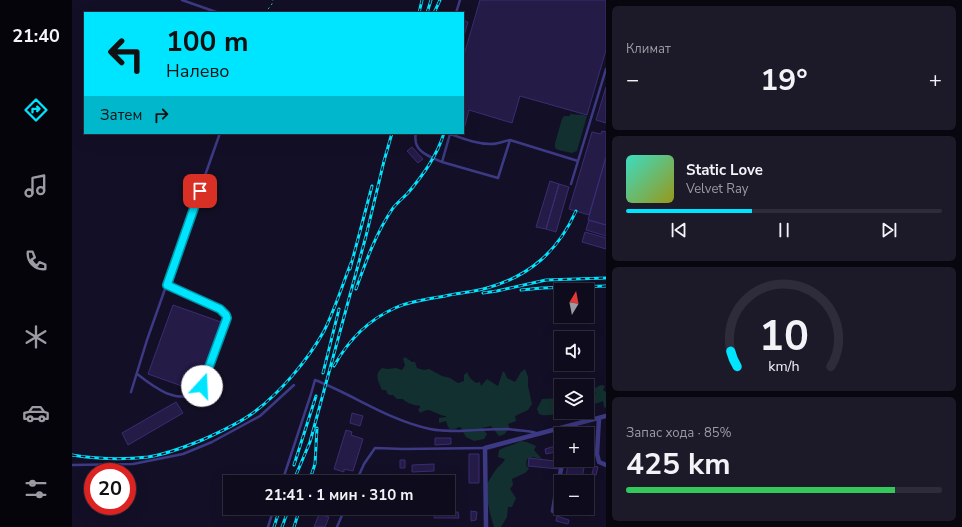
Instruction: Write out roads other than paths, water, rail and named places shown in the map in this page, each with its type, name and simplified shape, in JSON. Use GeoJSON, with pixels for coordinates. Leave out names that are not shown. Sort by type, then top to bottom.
{"type":"FeatureCollection","features":[{"type":"Feature","properties":{"kind":"street"},"geometry":{"type":"LineString","coordinates":[[486,527],[485,448],[606,416]]}},
{"type":"Feature","properties":{"kind":"street"},"geometry":{"type":"LineString","coordinates":[[599,418],[597,454],[599,462],[606,465]]}},
{"type":"Feature","properties":{"kind":"street"},"geometry":{"type":"LineString","coordinates":[[553,511],[562,467]]}},
{"type":"Feature","properties":{"kind":"lane"},"geometry":{"type":"LineString","coordinates":[[182,0],[216,12]]}},
{"type":"Feature","properties":{"kind":"lane"},"geometry":{"type":"LineString","coordinates":[[456,12],[460,0]]}},
{"type":"Feature","properties":{"kind":"lane"},"geometry":{"type":"LineString","coordinates":[[571,184],[606,69]]}},
{"type":"Feature","properties":{"kind":"lane"},"geometry":{"type":"LineString","coordinates":[[131,392],[147,340],[220,134]]}},
{"type":"Feature","properties":{"kind":"lane"},"geometry":{"type":"LineString","coordinates":[[416,134],[416,144],[420,150],[429,157],[498,178],[510,140]]}},
{"type":"Feature","properties":{"kind":"lane"},"geometry":{"type":"LineString","coordinates":[[442,162],[450,134],[477,142],[493,144],[510,140],[578,161]]}},
{"type":"Feature","properties":{"kind":"lane"},"geometry":{"type":"LineString","coordinates":[[137,374],[155,388],[168,394],[180,397],[191,397],[199,394],[227,318],[220,309],[167,285]]}},
{"type":"Feature","properties":{"kind":"lane"},"geometry":{"type":"LineString","coordinates":[[284,475],[312,394],[315,380],[347,394],[391,417],[430,430],[509,429],[530,431],[539,434]]}},
{"type":"Feature","properties":{"kind":"lane"},"geometry":{"type":"LineString","coordinates":[[72,465],[133,464],[183,454],[212,442],[260,416],[294,385]]}},
{"type":"Feature","properties":{"kind":"lane"},"geometry":{"type":"LineString","coordinates":[[359,475],[364,464],[375,448],[485,448]]}},
{"type":"Feature","properties":{"kind":"lane"},"geometry":{"type":"LineString","coordinates":[[268,527],[272,515]]}},
{"type":"Feature","properties":{"kind":"lane"},"geometry":{"type":"LineString","coordinates":[[336,527],[342,515]]}},
{"type":"Feature","properties":{"kind":"railway"},"geometry":{"type":"LineString","coordinates":[[419,12],[422,0]]}},
{"type":"Feature","properties":{"kind":"railway"},"geometry":{"type":"LineString","coordinates":[[427,12],[431,0]]}},
{"type":"Feature","properties":{"kind":"railway"},"geometry":{"type":"LineString","coordinates":[[434,12],[440,0]]}},
{"type":"Feature","properties":{"kind":"railway"},"geometry":{"type":"LineString","coordinates":[[296,475],[310,442],[366,236],[392,134]]}},
{"type":"Feature","properties":{"kind":"railway"},"geometry":{"type":"LineString","coordinates":[[356,289],[381,227],[393,208],[408,193],[424,172],[438,150],[444,134]]}},
{"type":"Feature","properties":{"kind":"railway"},"geometry":{"type":"LineString","coordinates":[[350,269],[372,186]]}},
{"type":"Feature","properties":{"kind":"railway"},"geometry":{"type":"LineString","coordinates":[[334,366],[352,340],[360,332],[376,319],[395,308],[419,300],[487,288],[517,277],[541,260],[551,250],[561,238],[576,211]]}},
{"type":"Feature","properties":{"kind":"railway"},"geometry":{"type":"LineString","coordinates":[[72,455],[120,459],[155,456],[202,440],[235,424],[253,413],[283,386],[310,353],[324,331],[332,314],[351,263]]}},
{"type":"Feature","properties":{"kind":"railway"},"geometry":{"type":"LineString","coordinates":[[483,293],[546,280],[606,278]]}},
{"type":"Feature","properties":{"kind":"railway"},"geometry":{"type":"LineString","coordinates":[[521,290],[606,286]]}},
{"type":"Feature","properties":{"kind":"railway"},"geometry":{"type":"LineString","coordinates":[[323,373],[339,309]]}},
{"type":"Feature","properties":{"kind":"railway"},"geometry":{"type":"LineString","coordinates":[[294,465],[316,396]]}},
{"type":"Feature","properties":{"kind":"railway"},"geometry":{"type":"LineString","coordinates":[[311,475],[315,464],[317,428]]}},
{"type":"Feature","properties":{"kind":"railway"},"geometry":{"type":"LineString","coordinates":[[274,527],[278,515]]}},
{"type":"Feature","properties":{"kind":"railway"},"geometry":{"type":"LineString","coordinates":[[282,527],[286,515]]}},
{"type":"Feature","properties":{"kind":"railway"},"geometry":{"type":"LineString","coordinates":[[294,527],[298,515]]}}]}
